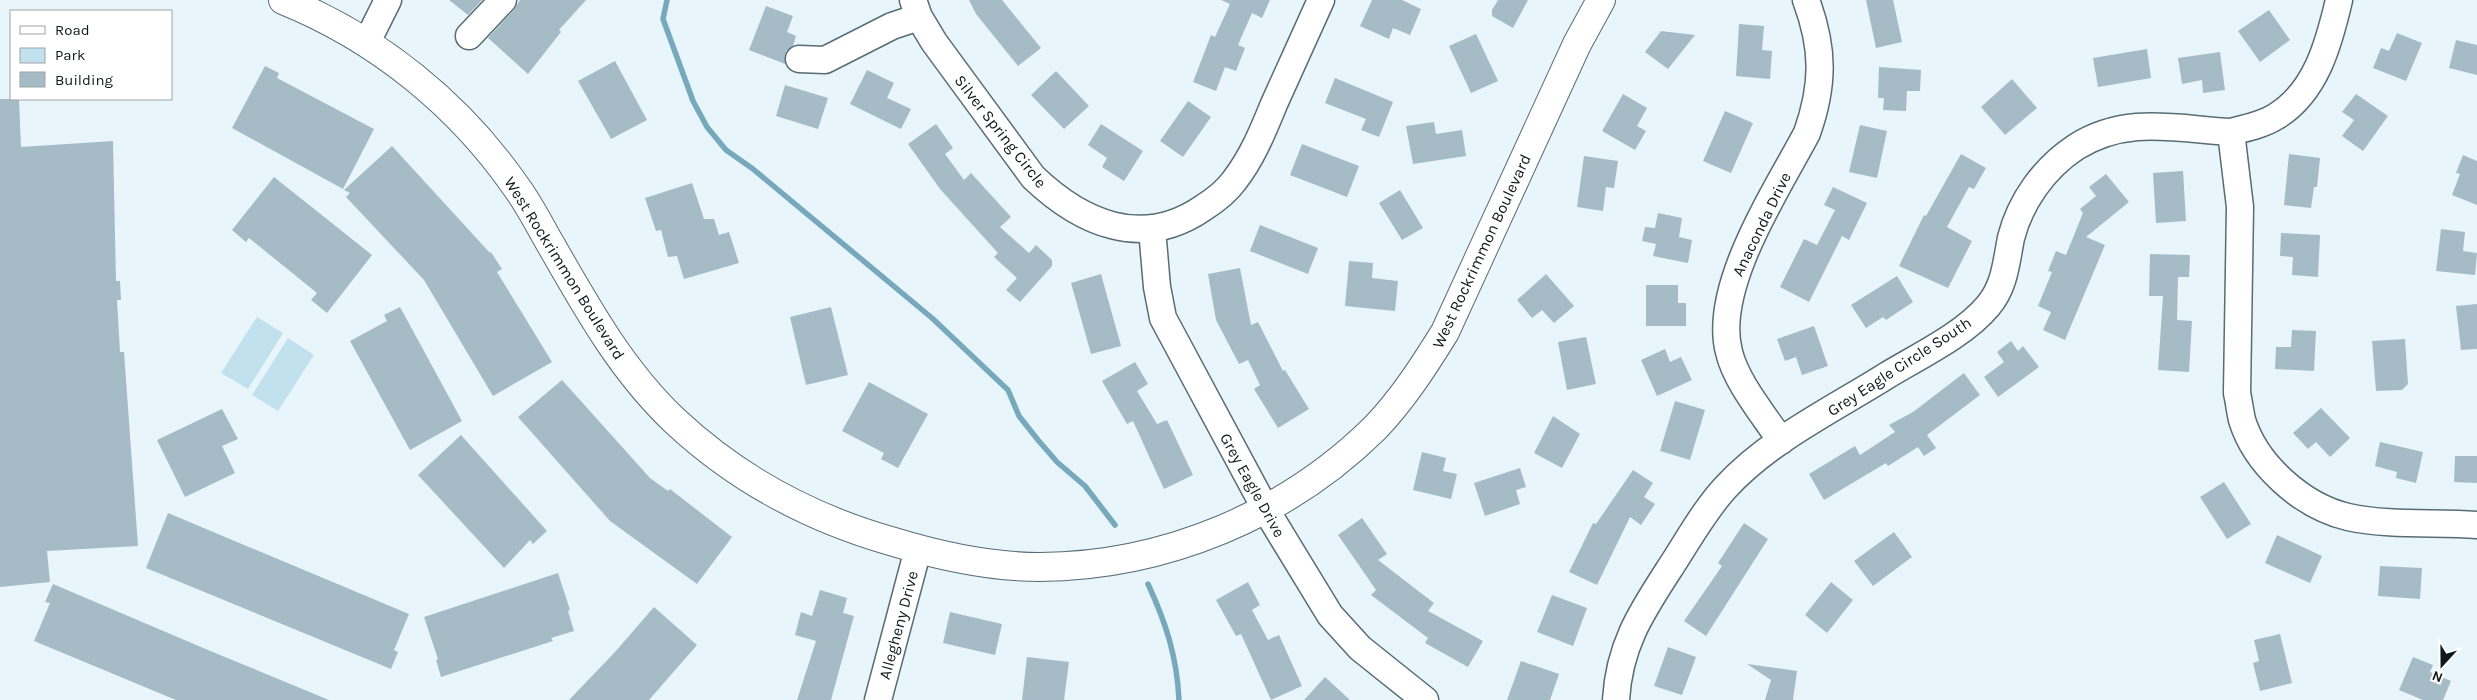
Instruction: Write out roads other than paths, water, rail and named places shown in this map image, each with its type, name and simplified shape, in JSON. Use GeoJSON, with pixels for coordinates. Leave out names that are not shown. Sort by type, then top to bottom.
{"type":"FeatureCollection","features":[{"type":"Feature","properties":{"kind":"main road","name":"West Rockrimmon Boulevard"},"geometry":{"type":"LineString","coordinates":[[283,0],[324,17],[367,42],[430,90],[466,124],[518,188],[616,354],[674,420],[735,469],[781,498],[834,523],[918,549],[991,562],[1037,567],[1123,560],[1197,540],[1266,510],[1312,480],[1376,427],[1426,363],[1464,292],[1577,44],[1601,0]]}},
{"type":"Feature","properties":{"kind":"street"},"geometry":{"type":"LineString","coordinates":[[367,42],[388,0]]}},
{"type":"Feature","properties":{"kind":"street"},"geometry":{"type":"LineString","coordinates":[[468,36],[503,0]]}},
{"type":"Feature","properties":{"kind":"street","name":"Silver Spring Circle"},"geometry":{"type":"LineString","coordinates":[[916,8],[934,42],[1033,177],[1052,196],[1099,223],[1127,229],[1152,229],[1176,224],[1196,213],[1215,200],[1233,183],[1256,146],[1321,0]]}},
{"type":"Feature","properties":{"kind":"street","name":"Anaconda Drive"},"geometry":{"type":"LineString","coordinates":[[1781,441],[1738,376],[1728,352],[1726,325],[1728,302],[1743,254],[1807,133],[1816,106],[1821,68],[1818,43],[1806,0]]}},
{"type":"Feature","properties":{"kind":"street","name":"Grey Eagle Circle South"},"geometry":{"type":"LineString","coordinates":[[1616,700],[1622,658],[1629,636],[1643,610],[1724,489],[1746,467],[1781,441],[1945,339],[1986,308],[2000,289],[2019,212],[2033,189],[2053,165],[2076,148],[2098,136],[2125,128],[2153,125],[2231,132],[2274,118],[2292,105],[2307,86],[2329,43],[2339,0]]}},
{"type":"Feature","properties":{"kind":"street"},"geometry":{"type":"LineString","coordinates":[[799,59],[826,60],[892,26],[916,8]]}},
{"type":"Feature","properties":{"kind":"street"},"geometry":{"type":"LineString","coordinates":[[2231,132],[2240,207],[2237,393],[2243,421],[2258,451],[2273,471],[2294,491],[2320,506],[2346,516],[2374,520],[2477,525]]}},
{"type":"Feature","properties":{"kind":"street","name":"Grey Eagle Drive"},"geometry":{"type":"LineString","coordinates":[[1152,229],[1157,287],[1163,318],[1266,510],[1330,615],[1360,648],[1425,700]]}},
{"type":"Feature","properties":{"kind":"street","name":"Allegheny Drive"},"geometry":{"type":"LineString","coordinates":[[878,700],[918,549]]}},
{"type":"Feature","properties":{"kind":"waterway"},"geometry":{"type":"LineString","coordinates":[[667,0],[663,19],[693,101],[707,127],[726,150],[753,169],[932,318],[1008,390],[1019,416],[1038,440],[1057,462],[1085,486],[1115,525]]}},
{"type":"Feature","properties":{"kind":"waterway"},"geometry":{"type":"LineString","coordinates":[[1148,584],[1170,640],[1176,669],[1179,700]]}}]}
